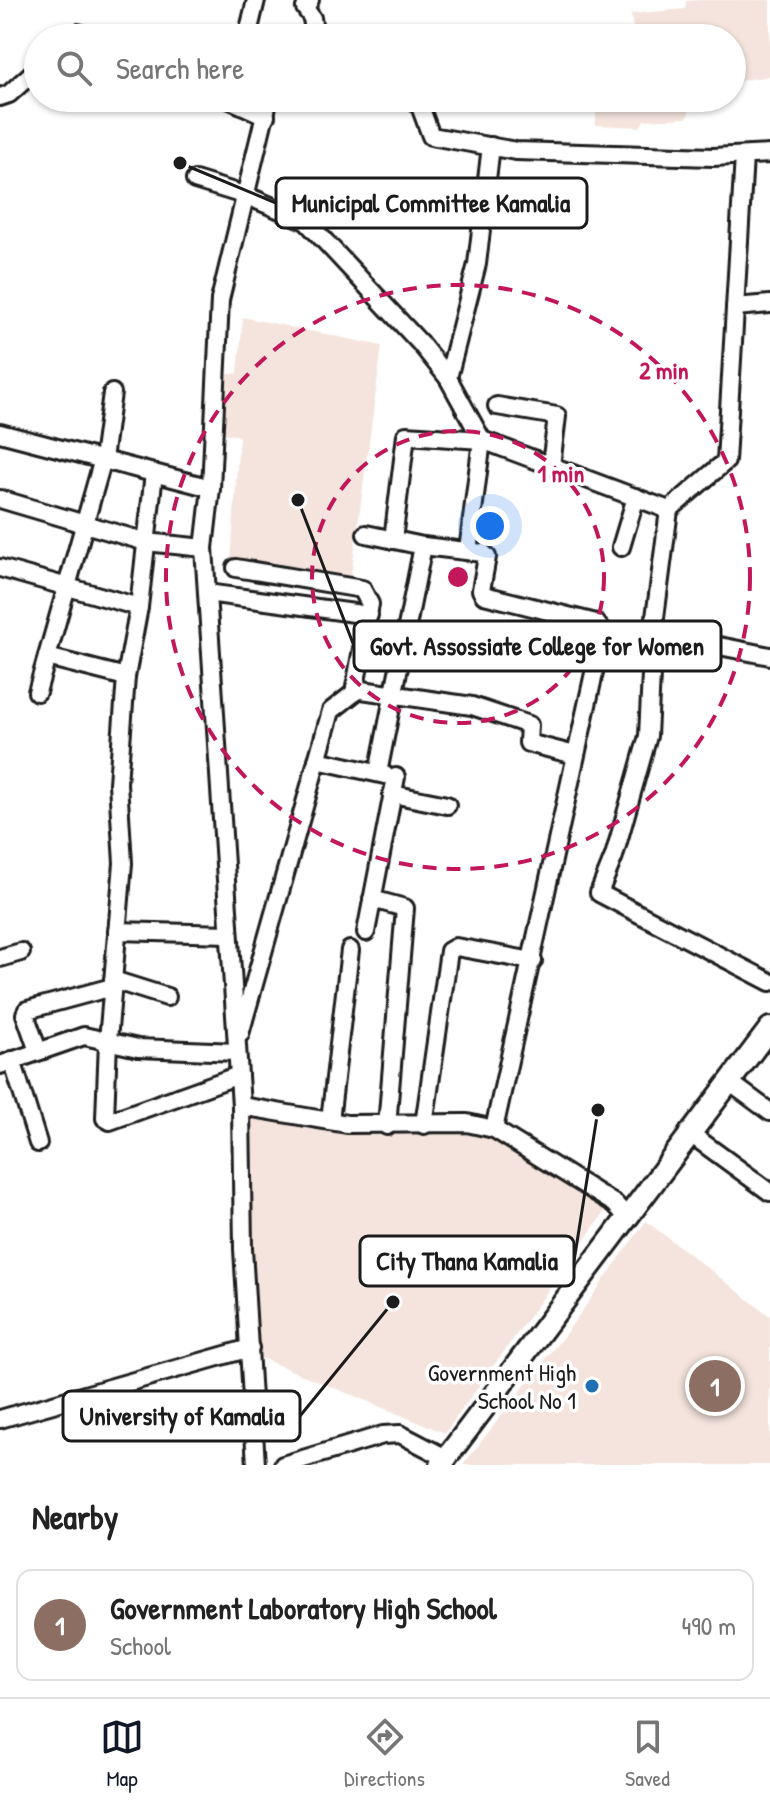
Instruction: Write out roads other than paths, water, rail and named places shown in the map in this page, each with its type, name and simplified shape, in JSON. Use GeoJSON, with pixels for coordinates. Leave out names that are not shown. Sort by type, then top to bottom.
{"type":"FeatureCollection","features":[{"type":"Feature","properties":{"kind":"main road"},"geometry":{"type":"LineString","coordinates":[[443,1462],[688,1132],[770,1028]]}},
{"type":"Feature","properties":{"kind":"street"},"geometry":{"type":"LineString","coordinates":[[250,24],[256,0]]}},
{"type":"Feature","properties":{"kind":"street"},"geometry":{"type":"LineString","coordinates":[[310,0],[305,8],[313,24]]}},
{"type":"Feature","properties":{"kind":"street"},"geometry":{"type":"LineString","coordinates":[[0,97],[9,94],[24,81]]}},
{"type":"Feature","properties":{"kind":"street"},"geometry":{"type":"LineString","coordinates":[[258,112],[266,116]]}},
{"type":"Feature","properties":{"kind":"street"},"geometry":{"type":"LineString","coordinates":[[256,1465],[243,1249],[241,1106],[204,548],[211,488],[220,300],[267,112]]}},
{"type":"Feature","properties":{"kind":"street"},"geometry":{"type":"LineString","coordinates":[[422,112],[431,136],[516,151],[770,154]]}},
{"type":"Feature","properties":{"kind":"street"},"geometry":{"type":"LineString","coordinates":[[448,378],[477,264],[491,146]]}},
{"type":"Feature","properties":{"kind":"street"},"geometry":{"type":"LineString","coordinates":[[744,156],[726,461],[669,510],[652,639],[648,736],[614,856],[599,893],[770,982]]}},
{"type":"Feature","properties":{"kind":"street"},"geometry":{"type":"LineString","coordinates":[[195,180],[247,196],[306,221],[370,287],[448,378],[482,440],[468,551]]}},
{"type":"Feature","properties":{"kind":"street"},"geometry":{"type":"LineString","coordinates":[[735,307],[770,304]]}},
{"type":"Feature","properties":{"kind":"street"},"geometry":{"type":"LineString","coordinates":[[37,692],[103,459],[112,393]]}},
{"type":"Feature","properties":{"kind":"street"},"geometry":{"type":"LineString","coordinates":[[497,406],[557,416],[551,466]]}},
{"type":"Feature","properties":{"kind":"street"},"geometry":{"type":"LineString","coordinates":[[0,433],[211,488]]}},
{"type":"Feature","properties":{"kind":"street"},"geometry":{"type":"LineString","coordinates":[[393,540],[406,435],[482,440],[669,510]]}},
{"type":"Feature","properties":{"kind":"street"},"geometry":{"type":"LineString","coordinates":[[154,473],[139,607],[126,677],[118,783],[123,863],[108,1041],[105,1118],[110,1121],[239,1075]]}},
{"type":"Feature","properties":{"kind":"street"},"geometry":{"type":"LineString","coordinates":[[621,547],[636,497]]}},
{"type":"Feature","properties":{"kind":"street"},"geometry":{"type":"LineString","coordinates":[[0,499],[146,542],[204,548]]}},
{"type":"Feature","properties":{"kind":"street"},"geometry":{"type":"LineString","coordinates":[[366,534],[423,546],[486,554],[481,590],[484,595],[596,623],[603,632],[770,656]]}},
{"type":"Feature","properties":{"kind":"street"},"geometry":{"type":"LineString","coordinates":[[378,773],[423,546]]}},
{"type":"Feature","properties":{"kind":"street"},"geometry":{"type":"LineString","coordinates":[[0,568],[139,607]]}},
{"type":"Feature","properties":{"kind":"street"},"geometry":{"type":"LineString","coordinates":[[236,568],[364,589],[370,599],[355,689],[353,695],[332,709],[237,1050]]}},
{"type":"Feature","properties":{"kind":"street"},"geometry":{"type":"LineString","coordinates":[[207,593],[369,615]]}},
{"type":"Feature","properties":{"kind":"street"},"geometry":{"type":"LineString","coordinates":[[494,1129],[603,632]]}},
{"type":"Feature","properties":{"kind":"street"},"geometry":{"type":"LineString","coordinates":[[47,657],[126,677]]}},
{"type":"Feature","properties":{"kind":"street"},"geometry":{"type":"LineString","coordinates":[[355,689],[472,706],[529,725],[528,743],[575,755]]}},
{"type":"Feature","properties":{"kind":"street"},"geometry":{"type":"LineString","coordinates":[[317,760],[401,778],[392,794],[366,932]]}},
{"type":"Feature","properties":{"kind":"street"},"geometry":{"type":"LineString","coordinates":[[392,794],[447,805]]}},
{"type":"Feature","properties":{"kind":"street"},"geometry":{"type":"LineString","coordinates":[[372,899],[405,908],[387,1126]]}},
{"type":"Feature","properties":{"kind":"street"},"geometry":{"type":"LineString","coordinates":[[117,931],[229,934]]}},
{"type":"Feature","properties":{"kind":"street"},"geometry":{"type":"LineString","coordinates":[[424,1125],[449,951],[456,947],[533,961]]}},
{"type":"Feature","properties":{"kind":"street"},"geometry":{"type":"LineString","coordinates":[[330,1121],[350,950]]}},
{"type":"Feature","properties":{"kind":"street"},"geometry":{"type":"LineString","coordinates":[[0,958],[21,952]]}},
{"type":"Feature","properties":{"kind":"street"},"geometry":{"type":"LineString","coordinates":[[38,1051],[25,1014],[27,1010],[113,984],[167,997]]}},
{"type":"Feature","properties":{"kind":"street"},"geometry":{"type":"LineString","coordinates":[[38,1143],[6,1062],[76,1037],[89,1036],[150,1049],[237,1050]]}},
{"type":"Feature","properties":{"kind":"street"},"geometry":{"type":"LineString","coordinates":[[728,1081],[770,1112]]}},
{"type":"Feature","properties":{"kind":"street"},"geometry":{"type":"LineString","coordinates":[[241,1106],[330,1121],[387,1126],[467,1123],[494,1129],[615,1204],[627,1217]]}},
{"type":"Feature","properties":{"kind":"street"},"geometry":{"type":"LineString","coordinates":[[688,1132],[770,1192]]}},
{"type":"Feature","properties":{"kind":"street"},"geometry":{"type":"LineString","coordinates":[[0,1419],[250,1348]]}},
{"type":"Feature","properties":{"kind":"street"},"geometry":{"type":"LineString","coordinates":[[283,1465],[383,1435],[400,1434],[443,1462]]}},
{"type":"Feature","properties":{"kind":"place","name":"Municipal Committee Kamalia"},"geometry":{"type":"Point","coordinates":[180,163]}},
{"type":"Feature","properties":{"kind":"place","name":"Govt. Assossiate College for Women"},"geometry":{"type":"Point","coordinates":[298,500]}},
{"type":"Feature","properties":{"kind":"place","name":"City Thana Kamalia"},"geometry":{"type":"Point","coordinates":[598,1110]}},
{"type":"Feature","properties":{"kind":"place","name":"University of Kamalia"},"geometry":{"type":"Point","coordinates":[393,1302]}},
{"type":"Feature","properties":{"kind":"place","name":"Government High School No 1"},"geometry":{"type":"Point","coordinates":[592,1386]}},
{"type":"Feature","properties":{"kind":"place","name":"Government Laboratory High School"},"geometry":{"type":"Point","coordinates":[715,1386]}}]}
